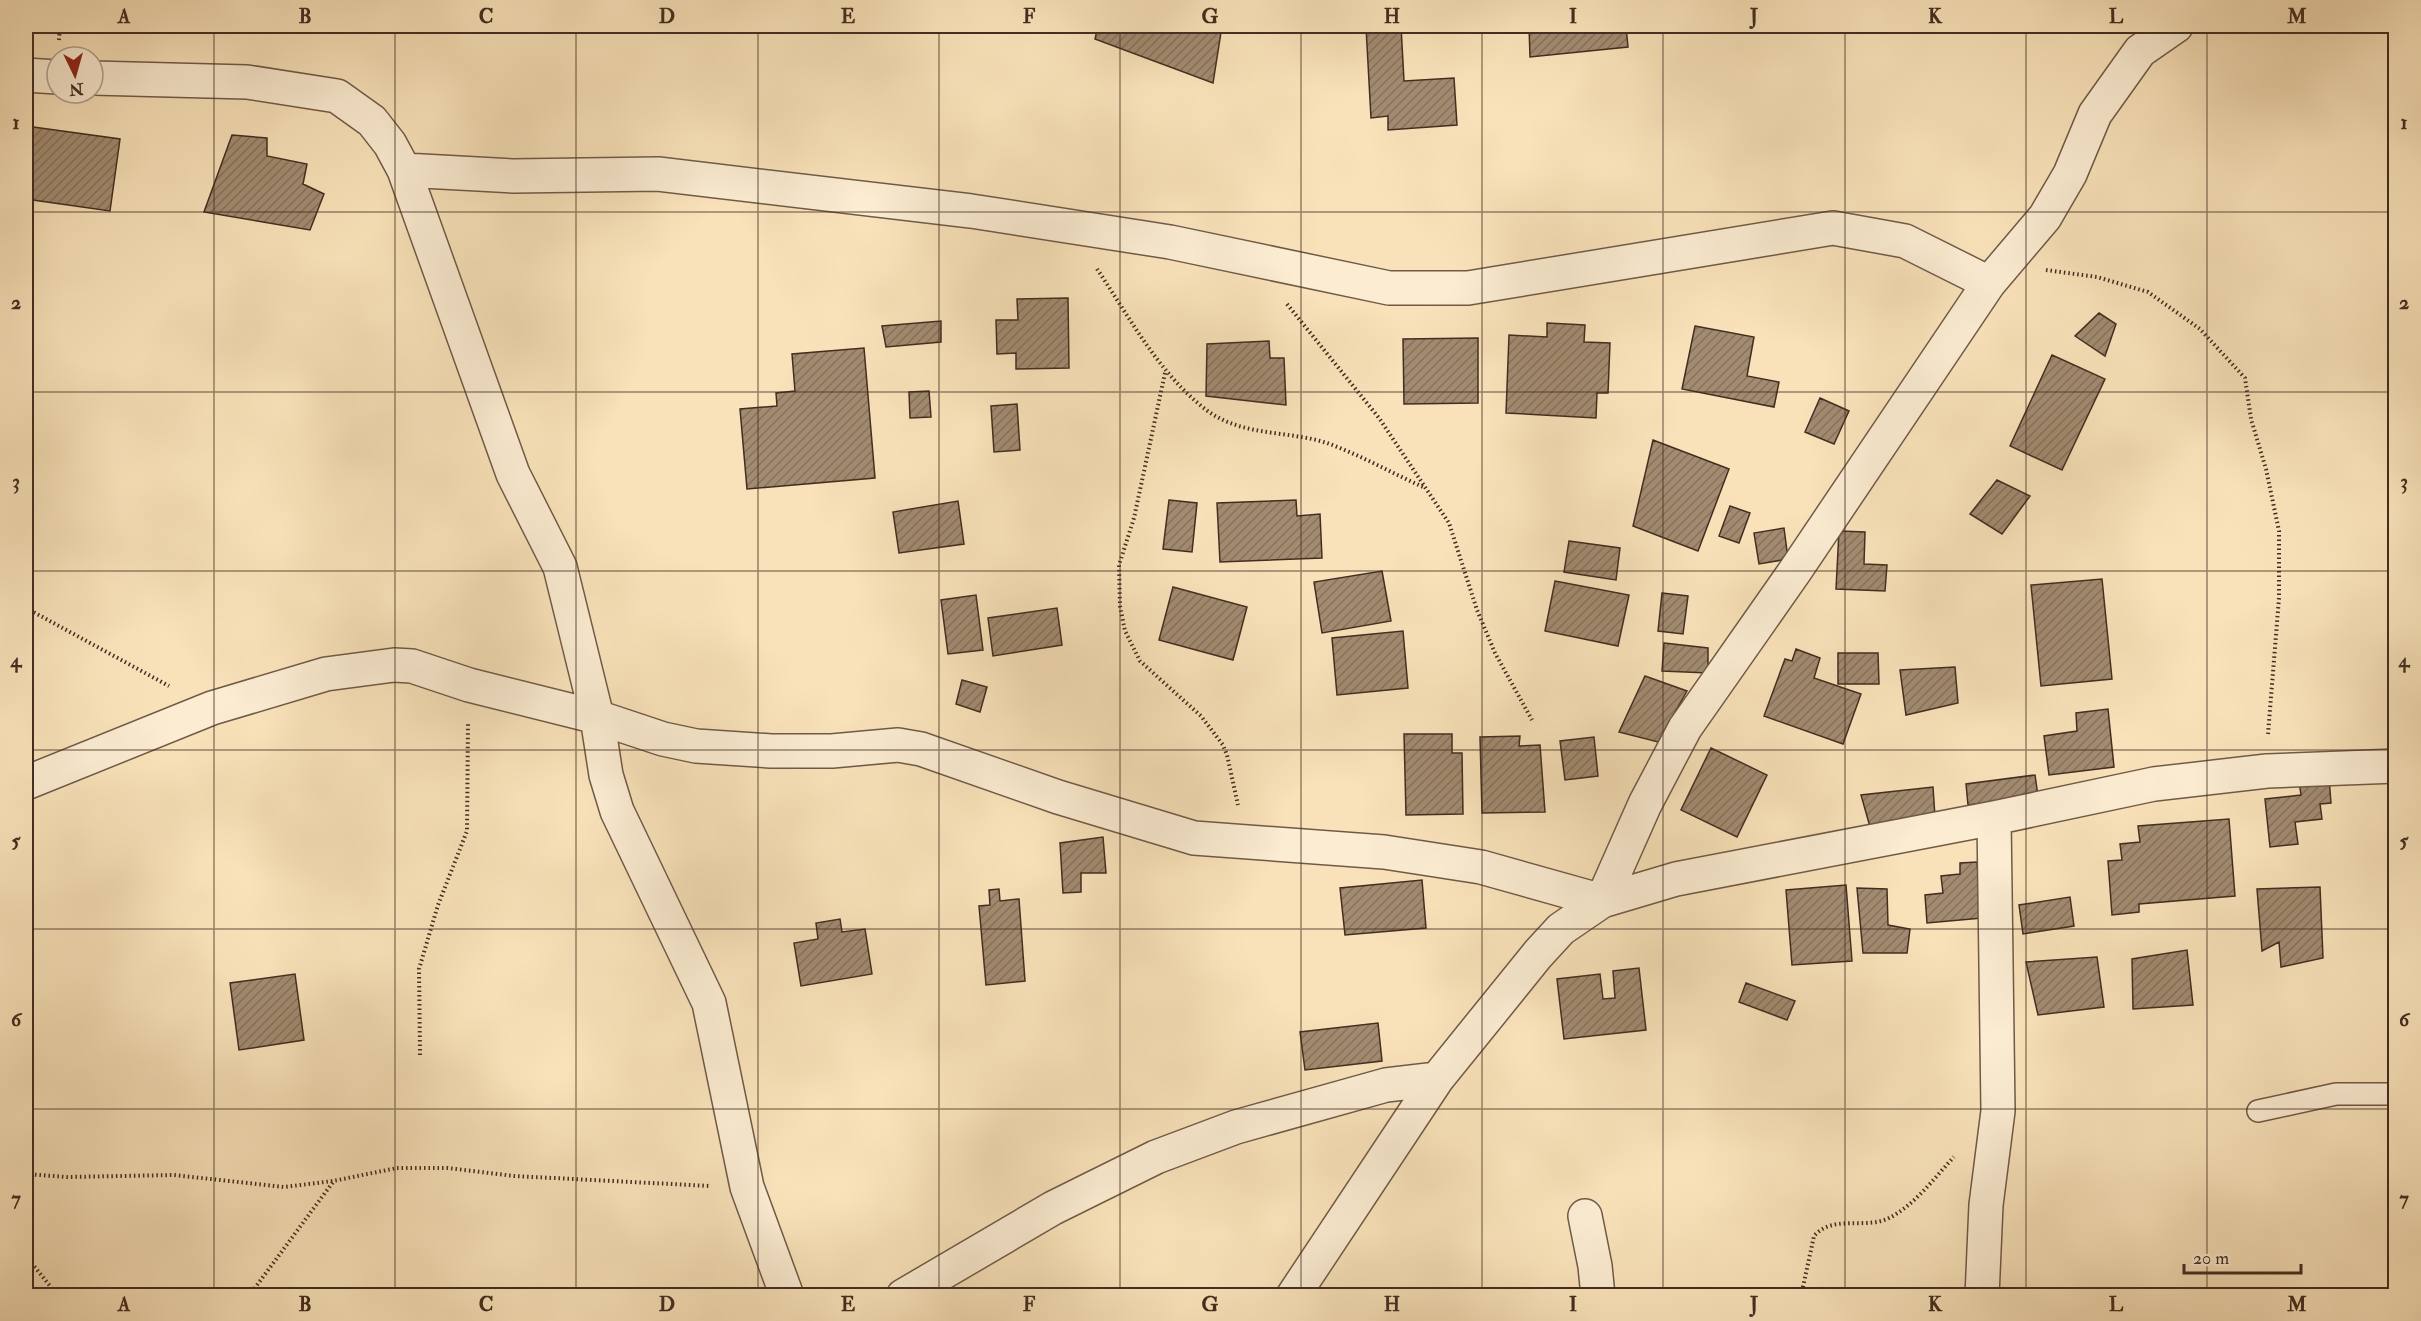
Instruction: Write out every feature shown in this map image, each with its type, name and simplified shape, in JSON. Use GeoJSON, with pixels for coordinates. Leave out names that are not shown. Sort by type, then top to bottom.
{"type":"FeatureCollection","features":[{"type":"Feature","properties":{"kind":"street"},"geometry":{"type":"LineString","coordinates":[[1602,901],[1646,804],[1685,728],[1996,274],[2045,218],[2070,174],[2095,114],[2140,51],[2176,26]]}},
{"type":"Feature","properties":{"kind":"street"},"geometry":{"type":"LineString","coordinates":[[26,75],[45,76]]}},
{"type":"Feature","properties":{"kind":"street"},"geometry":{"type":"LineString","coordinates":[[105,78],[247,82],[337,96],[372,121],[390,144],[404,170],[513,474],[560,567],[597,717],[606,775],[617,811],[709,1003],[747,1187],[787,1296]]}},
{"type":"Feature","properties":{"kind":"street"},"geometry":{"type":"LineString","coordinates":[[404,170],[513,176],[658,174],[971,211],[1170,242],[1252,262],[1389,288],[1468,288],[1833,228],[1905,241],[1996,274]]}},
{"type":"Feature","properties":{"kind":"street"},"geometry":{"type":"LineString","coordinates":[[26,783],[212,708],[326,674],[371,667],[412,666],[469,685],[597,717],[663,740],[696,746],[771,751],[832,751],[898,745],[921,748],[1058,797],[1194,838],[1384,852],[1481,867],[1602,901]]}},
{"type":"Feature","properties":{"kind":"street"},"geometry":{"type":"LineString","coordinates":[[1293,1296],[1437,1079],[1561,929],[1602,901],[1676,879],[1994,818],[2154,784],[2267,771],[2396,766]]}},
{"type":"Feature","properties":{"kind":"street"},"geometry":{"type":"LineString","coordinates":[[1982,1296],[1986,1205],[1998,1111],[1994,818]]}},
{"type":"Feature","properties":{"kind":"street"},"geometry":{"type":"LineString","coordinates":[[903,1296],[1053,1208],[1156,1157],[1236,1127],[1386,1085],[1437,1079]]}},
{"type":"Feature","properties":{"kind":"street"},"geometry":{"type":"LineString","coordinates":[[1585,1216],[1595,1266],[1598,1296]]}},
{"type":"Feature","properties":{"kind":"lane"},"geometry":{"type":"LineString","coordinates":[[2258,1111],[2336,1094],[2396,1094]]}},
{"type":"Feature","properties":{"kind":"path"},"geometry":{"type":"LineString","coordinates":[[1068,226],[1165,373],[1207,411],[1257,433],[1286,434],[1327,443],[1425,488]]}},
{"type":"Feature","properties":{"kind":"path"},"geometry":{"type":"LineString","coordinates":[[1252,262],[1379,418],[1449,523],[1477,610],[1495,653],[1532,720]]}},
{"type":"Feature","properties":{"kind":"path"},"geometry":{"type":"LineString","coordinates":[[1996,274],[2097,277],[2148,292],[2200,329],[2245,378],[2251,419],[2266,469],[2279,531],[2280,598],[2267,771]]}},
{"type":"Feature","properties":{"kind":"path"},"geometry":{"type":"LineString","coordinates":[[1165,373],[1134,518],[1119,565],[1120,606],[1125,631],[1140,661],[1201,716],[1223,745],[1239,808],[1246,820],[1275,844]]}},
{"type":"Feature","properties":{"kind":"path"},"geometry":{"type":"LineString","coordinates":[[26,608],[212,708]]}},
{"type":"Feature","properties":{"kind":"path"},"geometry":{"type":"LineString","coordinates":[[420,1055],[419,969],[438,905],[467,831],[469,685]]}},
{"type":"Feature","properties":{"kind":"path"},"geometry":{"type":"LineString","coordinates":[[1801,1296],[1814,1236],[1821,1228],[1830,1224],[1867,1223],[1888,1218],[1910,1204],[1958,1153]]}},
{"type":"Feature","properties":{"kind":"path"},"geometry":{"type":"LineString","coordinates":[[26,1174],[67,1177],[174,1175],[284,1187],[333,1181],[397,1168],[448,1168],[514,1176],[747,1187]]}},
{"type":"Feature","properties":{"kind":"path"},"geometry":{"type":"LineString","coordinates":[[249,1296],[333,1181]]}},
{"type":"Feature","properties":{"kind":"path"},"geometry":{"type":"LineString","coordinates":[[26,1256],[58,1296]]}},
{"type":"Feature","properties":{"kind":"building"},"geometry":{"type":"Polygon","coordinates":[[[1098,26],[1222,26],[1213,83],[1095,39],[1098,26]]]}},
{"type":"Feature","properties":{"kind":"building"},"geometry":{"type":"Polygon","coordinates":[[[1401,26],[1404,81],[1454,78],[1457,125],[1388,130],[1388,116],[1371,118],[1366,27],[1401,26]]]}},
{"type":"Feature","properties":{"kind":"building"},"geometry":{"type":"Polygon","coordinates":[[[1529,26],[1626,26],[1628,47],[1530,57],[1529,26]]]}},
{"type":"Feature","properties":{"kind":"building"},"geometry":{"type":"Polygon","coordinates":[[[26,126],[120,139],[110,211],[26,199],[26,126]]]}},
{"type":"Feature","properties":{"kind":"building"},"geometry":{"type":"Polygon","coordinates":[[[232,135],[267,138],[267,156],[307,164],[303,184],[324,194],[310,230],[204,212],[232,135]]]}},
{"type":"Feature","properties":{"kind":"building"},"geometry":{"type":"Polygon","coordinates":[[[1068,298],[1069,368],[1016,369],[1016,353],[997,354],[996,320],[1018,320],[1017,299],[1068,298]]]}},
{"type":"Feature","properties":{"kind":"building"},"geometry":{"type":"Polygon","coordinates":[[[2099,313],[2116,324],[2105,356],[2075,336],[2099,313]]]}},
{"type":"Feature","properties":{"kind":"building"},"geometry":{"type":"Polygon","coordinates":[[[941,321],[941,342],[886,347],[882,326],[941,321]]]}},
{"type":"Feature","properties":{"kind":"building"},"geometry":{"type":"Polygon","coordinates":[[[1547,323],[1585,325],[1584,342],[1610,343],[1608,393],[1597,393],[1596,418],[1506,413],[1509,335],[1547,337],[1547,323]]]}},
{"type":"Feature","properties":{"kind":"building"},"geometry":{"type":"Polygon","coordinates":[[[1695,326],[1754,337],[1747,376],[1779,382],[1774,407],[1682,389],[1695,326]]]}},
{"type":"Feature","properties":{"kind":"building"},"geometry":{"type":"Polygon","coordinates":[[[1478,338],[1478,403],[1404,404],[1403,339],[1478,338]]]}},
{"type":"Feature","properties":{"kind":"building"},"geometry":{"type":"Polygon","coordinates":[[[1269,341],[1270,358],[1284,358],[1286,405],[1206,396],[1207,344],[1269,341]]]}},
{"type":"Feature","properties":{"kind":"building"},"geometry":{"type":"Polygon","coordinates":[[[864,348],[875,478],[747,489],[740,409],[777,406],[776,393],[795,391],[792,354],[864,348]]]}},
{"type":"Feature","properties":{"kind":"building"},"geometry":{"type":"Polygon","coordinates":[[[2052,355],[2105,379],[2062,470],[2010,446],[2052,355]]]}},
{"type":"Feature","properties":{"kind":"building"},"geometry":{"type":"Polygon","coordinates":[[[929,391],[931,417],[910,418],[909,392],[929,391]]]}},
{"type":"Feature","properties":{"kind":"building"},"geometry":{"type":"Polygon","coordinates":[[[1820,398],[1849,411],[1834,444],[1805,432],[1820,398]]]}},
{"type":"Feature","properties":{"kind":"building"},"geometry":{"type":"Polygon","coordinates":[[[1017,404],[1020,450],[994,452],[991,406],[1017,404]]]}},
{"type":"Feature","properties":{"kind":"building"},"geometry":{"type":"Polygon","coordinates":[[[1653,440],[1729,469],[1698,551],[1633,526],[1653,440]]]}},
{"type":"Feature","properties":{"kind":"building"},"geometry":{"type":"Polygon","coordinates":[[[1997,480],[2030,496],[2002,534],[1970,514],[1997,480]]]}},
{"type":"Feature","properties":{"kind":"building"},"geometry":{"type":"Polygon","coordinates":[[[1169,500],[1197,503],[1192,552],[1163,549],[1169,500]]]}},
{"type":"Feature","properties":{"kind":"building"},"geometry":{"type":"Polygon","coordinates":[[[1296,500],[1297,516],[1320,514],[1322,558],[1220,562],[1217,503],[1296,500]]]}},
{"type":"Feature","properties":{"kind":"building"},"geometry":{"type":"Polygon","coordinates":[[[958,501],[964,544],[899,553],[893,512],[958,501]]]}},
{"type":"Feature","properties":{"kind":"building"},"geometry":{"type":"Polygon","coordinates":[[[1730,506],[1750,513],[1739,543],[1719,536],[1730,506]]]}},
{"type":"Feature","properties":{"kind":"building"},"geometry":{"type":"Polygon","coordinates":[[[1784,528],[1788,559],[1759,564],[1754,533],[1784,528]]]}},
{"type":"Feature","properties":{"kind":"building"},"geometry":{"type":"Polygon","coordinates":[[[1839,531],[1865,532],[1864,564],[1887,565],[1885,591],[1836,589],[1839,531]]]}},
{"type":"Feature","properties":{"kind":"building"},"geometry":{"type":"Polygon","coordinates":[[[1569,541],[1620,548],[1616,580],[1564,572],[1569,541]]]}},
{"type":"Feature","properties":{"kind":"building"},"geometry":{"type":"Polygon","coordinates":[[[1382,571],[1391,621],[1322,633],[1314,582],[1382,571]]]}},
{"type":"Feature","properties":{"kind":"building"},"geometry":{"type":"Polygon","coordinates":[[[2102,579],[2112,679],[2041,686],[2031,585],[2102,579]]]}},
{"type":"Feature","properties":{"kind":"building"},"geometry":{"type":"Polygon","coordinates":[[[1555,581],[1629,595],[1618,646],[1545,631],[1555,581]]]}},
{"type":"Feature","properties":{"kind":"building"},"geometry":{"type":"Polygon","coordinates":[[[1173,587],[1247,607],[1233,660],[1159,640],[1173,587]]]}},
{"type":"Feature","properties":{"kind":"building"},"geometry":{"type":"Polygon","coordinates":[[[1662,593],[1688,596],[1683,634],[1658,631],[1662,593]]]}},
{"type":"Feature","properties":{"kind":"building"},"geometry":{"type":"Polygon","coordinates":[[[976,595],[983,650],[948,654],[941,600],[976,595]]]}},
{"type":"Feature","properties":{"kind":"building"},"geometry":{"type":"Polygon","coordinates":[[[1057,608],[1062,645],[993,656],[988,618],[1057,608]]]}},
{"type":"Feature","properties":{"kind":"building"},"geometry":{"type":"Polygon","coordinates":[[[1403,631],[1408,688],[1337,695],[1332,638],[1403,631]]]}},
{"type":"Feature","properties":{"kind":"building"},"geometry":{"type":"Polygon","coordinates":[[[1664,643],[1708,648],[1708,673],[1662,671],[1664,643]]]}},
{"type":"Feature","properties":{"kind":"building"},"geometry":{"type":"Polygon","coordinates":[[[1796,649],[1820,658],[1814,678],[1861,694],[1843,744],[1764,716],[1785,659],[1792,661],[1796,649]]]}},
{"type":"Feature","properties":{"kind":"building"},"geometry":{"type":"Polygon","coordinates":[[[1838,653],[1878,653],[1879,684],[1838,684],[1838,653]]]}},
{"type":"Feature","properties":{"kind":"building"},"geometry":{"type":"Polygon","coordinates":[[[1955,667],[1958,703],[1906,715],[1900,670],[1955,667]]]}},
{"type":"Feature","properties":{"kind":"building"},"geometry":{"type":"Polygon","coordinates":[[[1645,676],[1687,691],[1658,742],[1619,732],[1645,676]]]}},
{"type":"Feature","properties":{"kind":"building"},"geometry":{"type":"Polygon","coordinates":[[[962,680],[987,687],[980,712],[956,704],[962,680]]]}},
{"type":"Feature","properties":{"kind":"building"},"geometry":{"type":"Polygon","coordinates":[[[2108,709],[2114,767],[2049,775],[2044,736],[2077,731],[2076,713],[2108,709]]]}},
{"type":"Feature","properties":{"kind":"building"},"geometry":{"type":"Polygon","coordinates":[[[1404,734],[1452,734],[1452,753],[1462,753],[1463,814],[1406,815],[1404,734]]]}},
{"type":"Feature","properties":{"kind":"building"},"geometry":{"type":"Polygon","coordinates":[[[1520,736],[1519,746],[1540,745],[1545,812],[1482,813],[1480,737],[1520,736]]]}},
{"type":"Feature","properties":{"kind":"building"},"geometry":{"type":"Polygon","coordinates":[[[1594,737],[1598,776],[1565,780],[1560,741],[1594,737]]]}},
{"type":"Feature","properties":{"kind":"building"},"geometry":{"type":"Polygon","coordinates":[[[1711,748],[1767,775],[1737,837],[1681,810],[1711,748]]]}},
{"type":"Feature","properties":{"kind":"building"},"geometry":{"type":"Polygon","coordinates":[[[2035,775],[2038,796],[1968,805],[1966,784],[2035,775]]]}},
{"type":"Feature","properties":{"kind":"building"},"geometry":{"type":"Polygon","coordinates":[[[2329,778],[2331,803],[2320,804],[2322,819],[2295,822],[2298,844],[2270,847],[2265,799],[2301,795],[2299,781],[2329,778]]]}},
{"type":"Feature","properties":{"kind":"building"},"geometry":{"type":"Polygon","coordinates":[[[1933,787],[1935,817],[1870,827],[1861,795],[1933,787]]]}},
{"type":"Feature","properties":{"kind":"building"},"geometry":{"type":"Polygon","coordinates":[[[2229,819],[2235,896],[2139,904],[2139,912],[2112,915],[2108,861],[2122,860],[2120,844],[2140,842],[2138,826],[2229,819]]]}},
{"type":"Feature","properties":{"kind":"building"},"geometry":{"type":"Polygon","coordinates":[[[1103,837],[1106,873],[1081,873],[1081,892],[1063,893],[1060,843],[1103,837]]]}},
{"type":"Feature","properties":{"kind":"building"},"geometry":{"type":"Polygon","coordinates":[[[1977,862],[1982,918],[1927,923],[1925,895],[1943,893],[1941,876],[1960,874],[1960,863],[1977,862]]]}},
{"type":"Feature","properties":{"kind":"building"},"geometry":{"type":"Polygon","coordinates":[[[1422,880],[1426,928],[1345,935],[1340,888],[1422,880]]]}},
{"type":"Feature","properties":{"kind":"building"},"geometry":{"type":"Polygon","coordinates":[[[1846,885],[1852,961],[1792,965],[1786,890],[1846,885]]]}},
{"type":"Feature","properties":{"kind":"building"},"geometry":{"type":"Polygon","coordinates":[[[2320,887],[2323,958],[2281,967],[2279,942],[2262,951],[2257,889],[2320,887]]]}},
{"type":"Feature","properties":{"kind":"building"},"geometry":{"type":"Polygon","coordinates":[[[1857,888],[1887,889],[1888,925],[1910,929],[1907,953],[1863,953],[1857,888]]]}},
{"type":"Feature","properties":{"kind":"building"},"geometry":{"type":"Polygon","coordinates":[[[999,889],[1000,901],[1019,899],[1025,981],[986,985],[979,906],[990,905],[989,890],[999,889]]]}},
{"type":"Feature","properties":{"kind":"building"},"geometry":{"type":"Polygon","coordinates":[[[2070,897],[2074,926],[2023,934],[2019,905],[2070,897]]]}},
{"type":"Feature","properties":{"kind":"building"},"geometry":{"type":"Polygon","coordinates":[[[840,919],[842,932],[865,929],[872,974],[801,986],[794,943],[818,939],[816,923],[840,919]]]}},
{"type":"Feature","properties":{"kind":"building"},"geometry":{"type":"Polygon","coordinates":[[[2187,950],[2193,1005],[2133,1009],[2132,959],[2187,950]]]}},
{"type":"Feature","properties":{"kind":"building"},"geometry":{"type":"Polygon","coordinates":[[[2097,957],[2104,1007],[2038,1015],[2026,962],[2097,957]]]}},
{"type":"Feature","properties":{"kind":"building"},"geometry":{"type":"Polygon","coordinates":[[[1639,968],[1646,1030],[1564,1039],[1557,979],[1600,974],[1603,999],[1615,998],[1613,971],[1639,968]]]}},
{"type":"Feature","properties":{"kind":"building"},"geometry":{"type":"Polygon","coordinates":[[[295,974],[304,1040],[239,1050],[230,983],[295,974]]]}},
{"type":"Feature","properties":{"kind":"building"},"geometry":{"type":"Polygon","coordinates":[[[1746,983],[1795,1001],[1787,1020],[1739,1002],[1746,983]]]}},
{"type":"Feature","properties":{"kind":"building"},"geometry":{"type":"Polygon","coordinates":[[[1378,1023],[1382,1061],[1305,1070],[1300,1032],[1378,1023]]]}}]}
